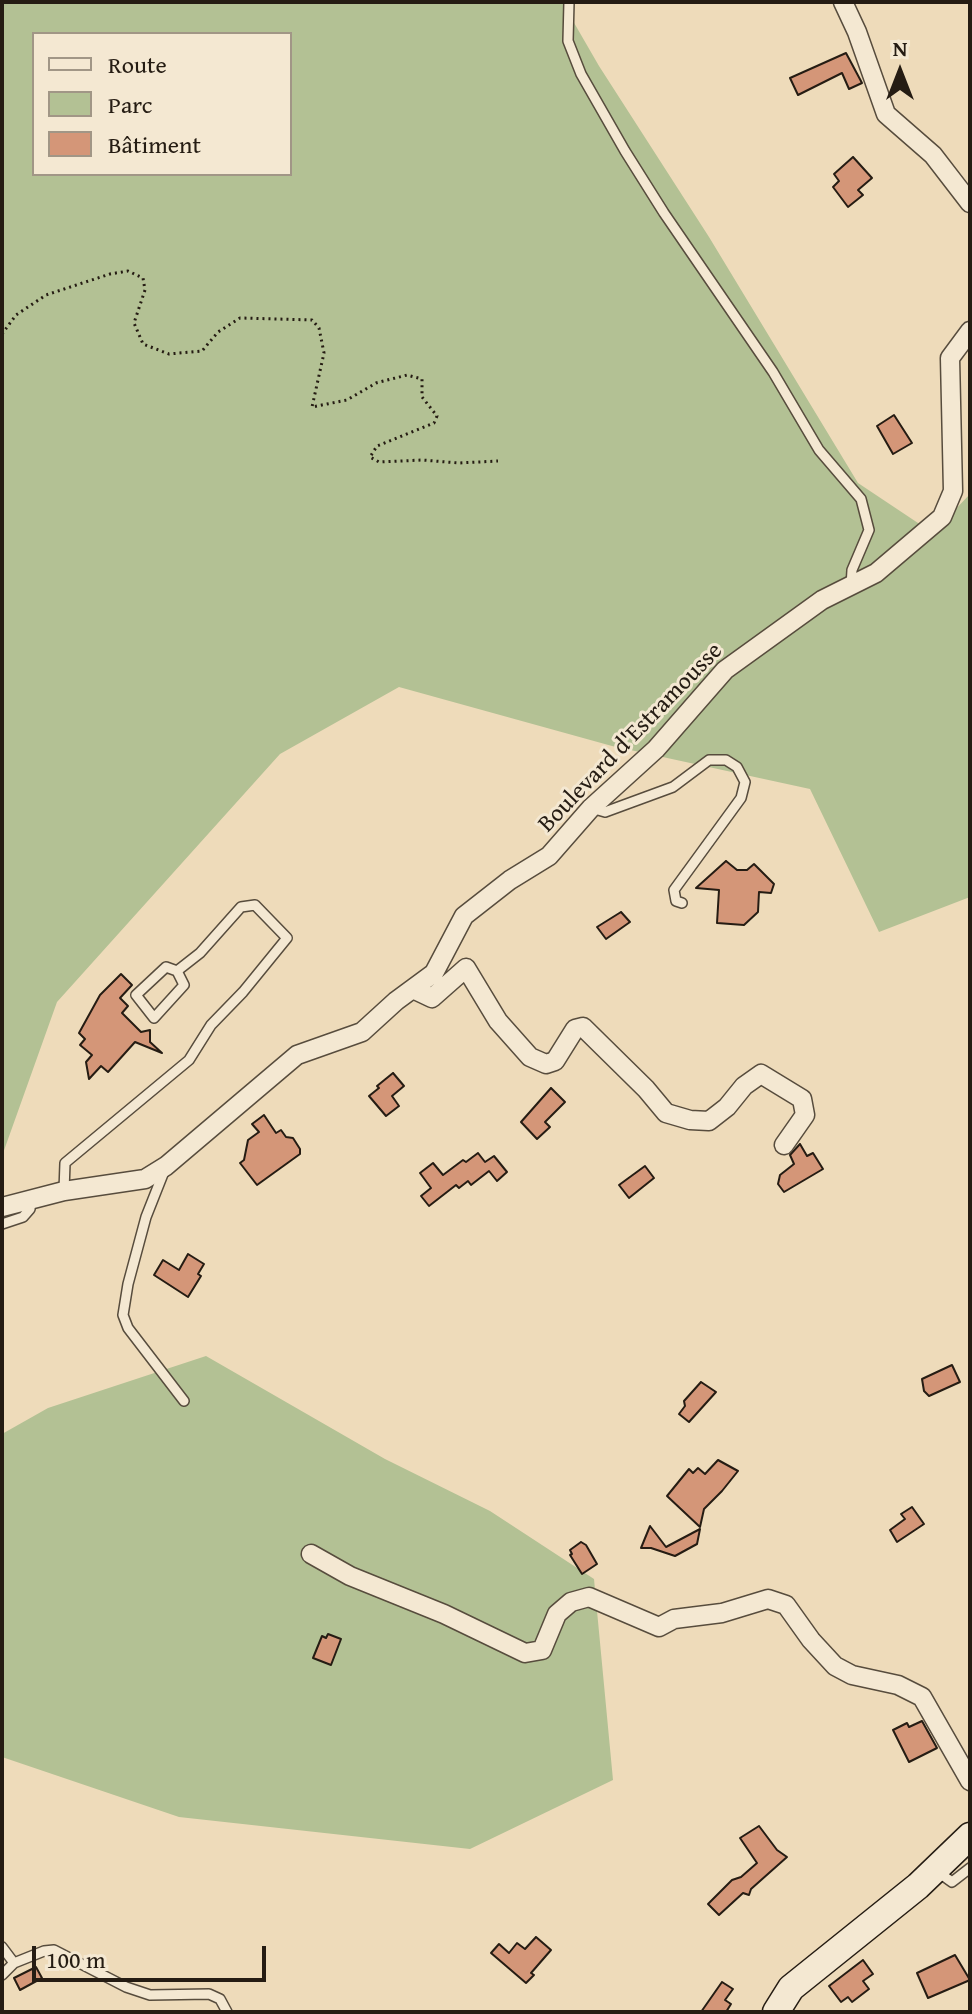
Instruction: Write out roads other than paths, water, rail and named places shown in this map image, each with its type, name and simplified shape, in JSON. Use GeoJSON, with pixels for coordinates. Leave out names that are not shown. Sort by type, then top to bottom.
{"type":"FeatureCollection","features":[{"type":"Feature","properties":{"kind":"main road"},"geometry":{"type":"LineString","coordinates":[[776,2012],[791,1988],[935,1870],[970,1836]]}},
{"type":"Feature","properties":{"kind":"street"},"geometry":{"type":"LineString","coordinates":[[843,2],[886,114],[933,155],[970,203]]}},
{"type":"Feature","properties":{"kind":"street","name":"Boulevard d'Estramousse"},"geometry":{"type":"LineString","coordinates":[[2,1207],[64,1191],[145,1179],[166,1166],[297,1055],[362,1032],[434,973],[464,916],[510,880],[549,856],[591,808],[656,749],[725,670],[822,600],[876,573],[942,517],[953,491],[950,358],[970,331]]}},
{"type":"Feature","properties":{"kind":"street"},"geometry":{"type":"LineString","coordinates":[[413,989],[432,998],[466,968],[498,1021],[530,1057],[546,1064],[555,1061],[575,1029],[583,1027],[666,1113],[690,1120],[709,1121],[727,1107],[744,1086],[761,1074],[802,1099],[805,1115],[784,1145]]}},
{"type":"Feature","properties":{"kind":"street"},"geometry":{"type":"LineString","coordinates":[[311,1554],[350,1576],[444,1614],[525,1653],[542,1650],[557,1614],[571,1602],[589,1597],[659,1627],[674,1619],[722,1613],[768,1599],[786,1605],[811,1640],[835,1666],[852,1675],[898,1685],[922,1697],[970,1781]]}},
{"type":"Feature","properties":{"kind":"lane"},"geometry":{"type":"LineString","coordinates":[[569,2],[568,41],[581,74],[625,151],[773,372],[819,450],[861,499],[869,530],[852,570],[851,587]]}},
{"type":"Feature","properties":{"kind":"lane"},"geometry":{"type":"LineString","coordinates":[[591,808],[605,812],[673,787],[709,760],[726,760],[737,767],[745,782],[741,798],[674,890],[676,901],[682,903]]}},
{"type":"Feature","properties":{"kind":"lane"},"geometry":{"type":"LineString","coordinates":[[64,1191],[65,1163],[189,1060],[211,1025],[287,938],[255,905],[241,907],[200,953],[177,971]]}},
{"type":"Feature","properties":{"kind":"lane"},"geometry":{"type":"LineString","coordinates":[[166,967],[177,971],[184,985],[154,1018],[136,995],[166,967]]}},
{"type":"Feature","properties":{"kind":"lane"},"geometry":{"type":"LineString","coordinates":[[166,1166],[146,1217],[123,1315],[128,1328],[184,1401]]}},
{"type":"Feature","properties":{"kind":"lane"},"geometry":{"type":"LineString","coordinates":[[2,1224],[23,1217],[30,1209],[31,1199]]}},
{"type":"Feature","properties":{"kind":"lane"},"geometry":{"type":"LineString","coordinates":[[935,1870],[952,1882],[970,1868]]}},
{"type":"Feature","properties":{"kind":"lane"},"geometry":{"type":"LineString","coordinates":[[2,1947],[14,1963]]}},
{"type":"Feature","properties":{"kind":"lane"},"geometry":{"type":"LineString","coordinates":[[2,1975],[14,1963],[54,1950],[126,1987],[150,1995],[209,1994],[220,1999],[227,2012]]}}]}
